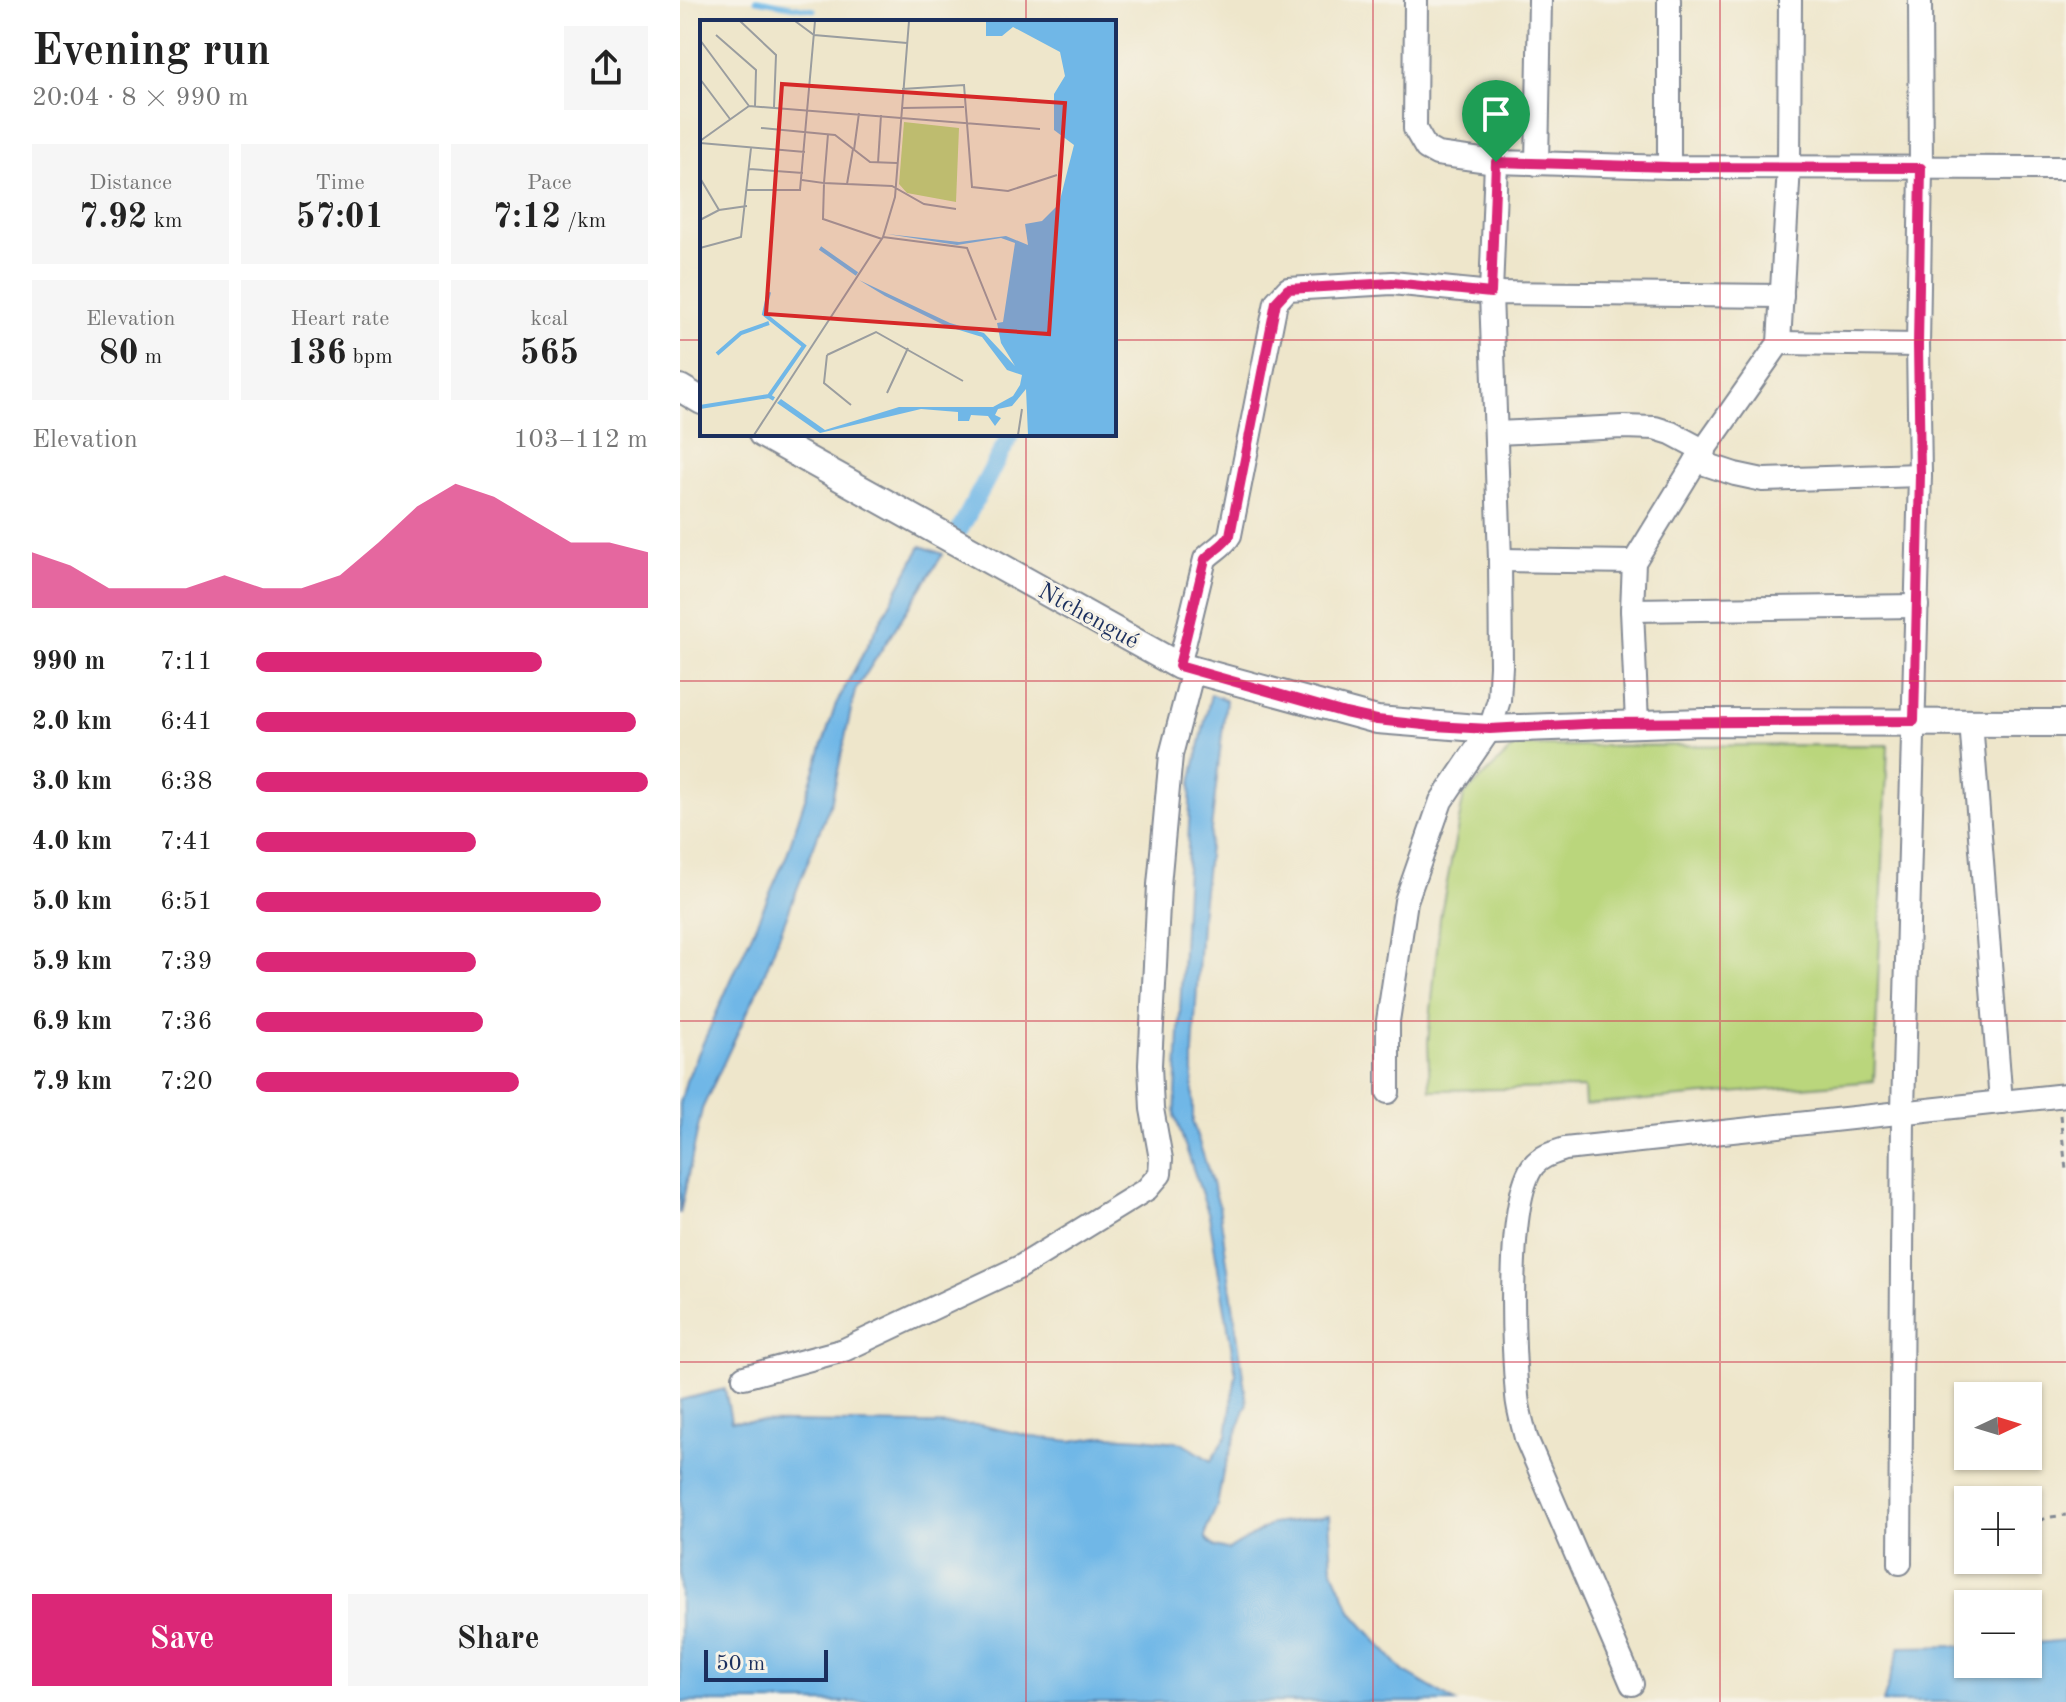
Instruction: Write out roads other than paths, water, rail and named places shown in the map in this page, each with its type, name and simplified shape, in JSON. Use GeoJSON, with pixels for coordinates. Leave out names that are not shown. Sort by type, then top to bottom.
{"type":"FeatureCollection","features":[{"type":"Feature","properties":{"kind":"main road"},"geometry":{"type":"LineString","coordinates":[[680,388],[700,400]]}},
{"type":"Feature","properties":{"kind":"main road","name":"Ntchengué"},"geometry":{"type":"LineString","coordinates":[[766,436],[1186,668],[1377,720],[1490,729],[1637,723],[2066,723]]}},
{"type":"Feature","properties":{"kind":"street"},"geometry":{"type":"LineString","coordinates":[[1416,0],[1415,129],[1426,148],[1437,154],[1496,162],[1669,167],[2066,168]]}},
{"type":"Feature","properties":{"kind":"street"},"geometry":{"type":"LineString","coordinates":[[1537,164],[1540,0]]}},
{"type":"Feature","properties":{"kind":"street"},"geometry":{"type":"LineString","coordinates":[[1669,0],[1669,167]]}},
{"type":"Feature","properties":{"kind":"street"},"geometry":{"type":"LineString","coordinates":[[1637,723],[1632,610],[1634,562],[1701,456],[1779,343],[1789,166],[1790,0]]}},
{"type":"Feature","properties":{"kind":"street"},"geometry":{"type":"LineString","coordinates":[[1900,1563],[1903,1110],[1920,475],[1920,0]]}},
{"type":"Feature","properties":{"kind":"street"},"geometry":{"type":"LineString","coordinates":[[1388,1092],[1388,1021],[1406,901],[1441,801],[1490,729],[1499,700],[1500,560],[1491,293],[1496,162]]}},
{"type":"Feature","properties":{"kind":"street"},"geometry":{"type":"LineString","coordinates":[[744,1377],[844,1350],[1020,1267],[1147,1189],[1160,1174],[1150,1065],[1158,900],[1171,755],[1205,559],[1214,549],[1225,544],[1230,535],[1276,302],[1282,293],[1288,289],[1392,283],[1491,293],[1782,296]]}},
{"type":"Feature","properties":{"kind":"street"},"geometry":{"type":"LineString","coordinates":[[1779,343],[1918,345]]}},
{"type":"Feature","properties":{"kind":"street"},"geometry":{"type":"LineString","coordinates":[[1496,433],[1655,428],[1671,433],[1701,456],[1735,474],[1763,480],[1920,475]]}},
{"type":"Feature","properties":{"kind":"street"},"geometry":{"type":"LineString","coordinates":[[1500,560],[1634,562]]}},
{"type":"Feature","properties":{"kind":"street"},"geometry":{"type":"LineString","coordinates":[[1632,610],[1917,606]]}},
{"type":"Feature","properties":{"kind":"street"},"geometry":{"type":"LineString","coordinates":[[1971,722],[2001,1102]]}},
{"type":"Feature","properties":{"kind":"street"},"geometry":{"type":"LineString","coordinates":[[1632,1684],[1526,1438],[1517,1399],[1515,1240],[1518,1207],[1533,1166],[1544,1156],[1565,1149],[2063,1095]]}},
{"type":"Feature","properties":{"kind":"water"},"geometry":{"type":"Polygon","coordinates":[[[921,546],[943,554],[855,691],[832,799],[760,985],[702,1109],[680,1214],[680,1104],[686,1081],[786,857],[836,704],[921,546]]]}},
{"type":"Feature","properties":{"kind":"water"},"geometry":{"type":"Polygon","coordinates":[[[1211,694],[1226,700],[1202,907],[1193,1052],[1193,1123],[1219,1205],[1247,1404],[1223,1472],[1217,1506],[1206,1530],[1206,1539],[1215,1547],[1228,1550],[1272,1524],[1329,1516],[1332,1568],[1352,1613],[1403,1671],[1455,1702],[680,1702],[680,1400],[725,1389],[731,1421],[980,1425],[1034,1437],[1071,1441],[1106,1436],[1143,1438],[1183,1443],[1211,1461],[1227,1435],[1236,1374],[1209,1215],[1175,1116],[1191,783],[1211,694]]]}},
{"type":"Feature","properties":{"kind":"water"},"geometry":{"type":"Polygon","coordinates":[[[2066,1640],[2066,1702],[1883,1702],[1900,1647],[1954,1646],[1954,1678],[2042,1678],[2042,1643],[2066,1640]]]}},
{"type":"Feature","properties":{"kind":"waterway"},"geometry":{"type":"LineString","coordinates":[[756,0],[814,10]]}},
{"type":"Feature","properties":{"kind":"waterway"},"geometry":{"type":"LineString","coordinates":[[960,529],[1010,436]]}}]}
